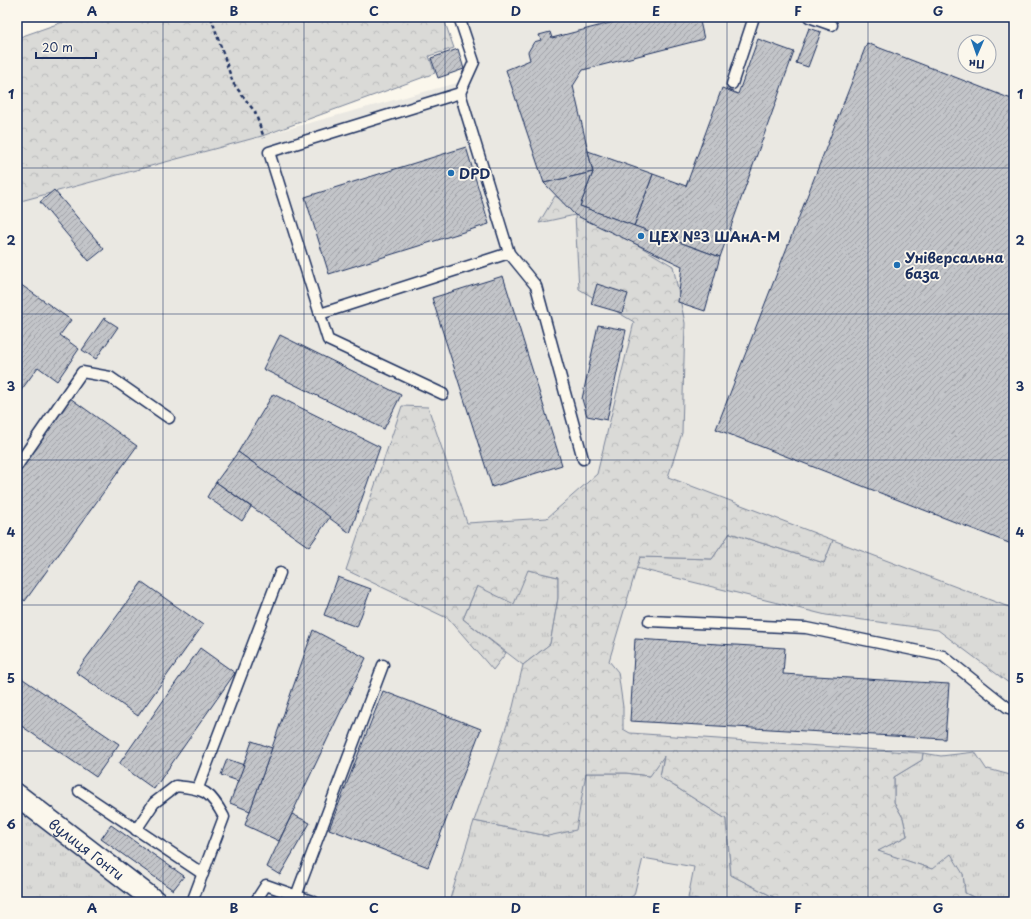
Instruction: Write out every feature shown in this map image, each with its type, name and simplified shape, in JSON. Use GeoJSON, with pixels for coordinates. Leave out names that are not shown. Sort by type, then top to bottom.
{"type":"FeatureCollection","features":[{"type":"Feature","properties":{"kind":"street","name":"вулиця Гонти"},"geometry":{"type":"LineString","coordinates":[[17,795],[156,902]]}},
{"type":"Feature","properties":{"kind":"lane"},"geometry":{"type":"LineString","coordinates":[[459,17],[474,62],[460,93],[509,253],[536,286],[583,459]]}},
{"type":"Feature","properties":{"kind":"lane"},"geometry":{"type":"LineString","coordinates":[[732,84],[754,17]]}},
{"type":"Feature","properties":{"kind":"lane"},"geometry":{"type":"LineString","coordinates":[[809,17],[832,25]]}},
{"type":"Feature","properties":{"kind":"lane"},"geometry":{"type":"LineString","coordinates":[[443,394],[328,340],[269,152],[460,93]]}},
{"type":"Feature","properties":{"kind":"lane"},"geometry":{"type":"LineString","coordinates":[[320,314],[509,253]]}},
{"type":"Feature","properties":{"kind":"lane"},"geometry":{"type":"LineString","coordinates":[[17,466],[82,372],[110,377],[169,418]]}},
{"type":"Feature","properties":{"kind":"lane"},"geometry":{"type":"LineString","coordinates":[[198,788],[280,573]]}},
{"type":"Feature","properties":{"kind":"lane"},"geometry":{"type":"LineString","coordinates":[[649,621],[806,628],[943,656],[1007,707],[1014,710]]}},
{"type":"Feature","properties":{"kind":"lane"},"geometry":{"type":"LineString","coordinates":[[296,896],[383,665]]}},
{"type":"Feature","properties":{"kind":"lane"},"geometry":{"type":"LineString","coordinates":[[136,830],[154,803],[176,786],[198,788],[213,798],[224,817],[192,902]]}},
{"type":"Feature","properties":{"kind":"lane"},"geometry":{"type":"LineString","coordinates":[[79,791],[203,874]]}},
{"type":"Feature","properties":{"kind":"lane"},"geometry":{"type":"LineString","coordinates":[[255,902],[266,885],[314,902]]}},
{"type":"Feature","properties":{"kind":"path"},"geometry":{"type":"LineString","coordinates":[[211,17],[233,83],[255,112],[269,152]]}},
{"type":"Feature","properties":{"kind":"shaded area"},"geometry":{"type":"Polygon","coordinates":[[[465,17],[1014,17],[1014,902],[156,902],[17,795],[17,202],[468,80],[479,55],[465,17]]]}},
{"type":"Feature","properties":{"kind":"green space"},"geometry":{"type":"Polygon","coordinates":[[[77,17],[443,17],[454,48],[429,56],[435,73],[262,136],[17,202],[17,38],[77,17]]]}},
{"type":"Feature","properties":{"kind":"green space"},"geometry":{"type":"Polygon","coordinates":[[[555,196],[673,266],[685,323],[682,433],[668,477],[833,540],[824,563],[730,533],[712,559],[640,557],[609,661],[618,672],[623,707],[623,729],[630,733],[923,753],[922,760],[894,777],[894,802],[903,818],[907,836],[878,851],[932,869],[951,854],[963,874],[965,893],[983,902],[783,902],[731,875],[726,819],[660,777],[664,756],[650,776],[626,773],[586,773],[576,830],[548,836],[474,821],[513,707],[523,665],[550,644],[558,598],[558,577],[528,570],[514,604],[477,586],[463,619],[506,653],[493,670],[449,619],[346,570],[402,406],[428,407],[467,523],[547,518],[597,474],[634,322],[579,289],[575,215],[539,223],[555,196]]]}},
{"type":"Feature","properties":{"kind":"green space"},"geometry":{"type":"Polygon","coordinates":[[[730,533],[824,563],[833,540],[1014,609],[1014,687],[938,630],[826,615],[636,568],[640,557],[712,559],[730,533]]]}},
{"type":"Feature","properties":{"kind":"green space"},"geometry":{"type":"Polygon","coordinates":[[[528,570],[558,577],[558,598],[550,644],[523,665],[463,619],[477,586],[528,570]]]}},
{"type":"Feature","properties":{"kind":"green space"},"geometry":{"type":"Polygon","coordinates":[[[975,752],[987,770],[1014,776],[1012,872],[1014,872],[1014,902],[1010,902],[1010,897],[983,902],[965,893],[963,874],[932,869],[877,851],[907,836],[903,818],[894,802],[894,777],[922,760],[923,753],[941,756],[975,752]]]}},
{"type":"Feature","properties":{"kind":"green space"},"geometry":{"type":"Polygon","coordinates":[[[664,755],[660,777],[726,819],[731,875],[783,902],[707,902],[688,898],[694,867],[643,858],[634,895],[623,902],[449,902],[474,821],[548,836],[586,773],[626,773],[649,776],[664,755]]]}},
{"type":"Feature","properties":{"kind":"green space"},"geometry":{"type":"Polygon","coordinates":[[[17,795],[156,902],[28,902],[17,894],[17,795]]]}},
{"type":"Feature","properties":{"kind":"building"},"geometry":{"type":"Polygon","coordinates":[[[633,17],[699,17],[704,39],[583,70],[573,86],[593,172],[544,183],[506,70],[530,60],[528,52],[534,42],[541,40],[539,35],[550,32],[552,38],[633,17]]]}},
{"type":"Feature","properties":{"kind":"building"},"geometry":{"type":"Polygon","coordinates":[[[809,28],[821,32],[808,67],[796,63],[809,28]]]}},
{"type":"Feature","properties":{"kind":"building"},"geometry":{"type":"Polygon","coordinates":[[[758,39],[794,52],[720,257],[634,226],[653,174],[686,186],[722,88],[738,94],[758,39]]]}},
{"type":"Feature","properties":{"kind":"building","name":"Універсальна база"},"geometry":{"type":"Polygon","coordinates":[[[867,43],[1014,100],[1014,545],[716,429],[867,43]]]}},
{"type":"Feature","properties":{"kind":"building"},"geometry":{"type":"Polygon","coordinates":[[[458,49],[464,69],[438,78],[431,58],[458,49]]]}},
{"type":"Feature","properties":{"kind":"building"},"geometry":{"type":"Polygon","coordinates":[[[466,147],[489,224],[329,274],[305,197],[466,147]]]}},
{"type":"Feature","properties":{"kind":"building"},"geometry":{"type":"Polygon","coordinates":[[[588,151],[653,174],[634,226],[580,206],[593,172],[588,151]]]}},
{"type":"Feature","properties":{"kind":"building","name":"ЦЕХ №3 ШАнА-М"},"geometry":{"type":"Polygon","coordinates":[[[593,172],[580,206],[720,257],[705,311],[678,302],[682,266],[575,215],[544,183],[593,172]]]}},
{"type":"Feature","properties":{"kind":"building"},"geometry":{"type":"Polygon","coordinates":[[[54,190],[104,249],[89,261],[40,202],[54,190]]]}},
{"type":"Feature","properties":{"kind":"building"},"geometry":{"type":"Polygon","coordinates":[[[503,276],[562,465],[492,487],[432,298],[503,276]]]}},
{"type":"Feature","properties":{"kind":"building"},"geometry":{"type":"Polygon","coordinates":[[[17,282],[71,320],[60,335],[79,349],[57,381],[38,367],[17,396],[17,282]]]}},
{"type":"Feature","properties":{"kind":"building"},"geometry":{"type":"Polygon","coordinates":[[[597,284],[628,294],[622,313],[591,304],[597,284]]]}},
{"type":"Feature","properties":{"kind":"building"},"geometry":{"type":"Polygon","coordinates":[[[104,318],[118,327],[96,359],[82,350],[104,318]]]}},
{"type":"Feature","properties":{"kind":"building"},"geometry":{"type":"Polygon","coordinates":[[[598,325],[626,330],[607,420],[587,416],[582,399],[598,325]]]}},
{"type":"Feature","properties":{"kind":"building"},"geometry":{"type":"Polygon","coordinates":[[[280,335],[401,395],[384,429],[263,369],[280,335]]]}},
{"type":"Feature","properties":{"kind":"building"},"geometry":{"type":"Polygon","coordinates":[[[273,394],[380,447],[350,533],[238,452],[273,394]]]}},
{"type":"Feature","properties":{"kind":"building"},"geometry":{"type":"Polygon","coordinates":[[[70,398],[137,446],[25,601],[17,595],[17,489],[20,485],[17,483],[17,471],[70,398]]]}},
{"type":"Feature","properties":{"kind":"building"},"geometry":{"type":"Polygon","coordinates":[[[238,452],[330,517],[309,547],[216,482],[238,452]]]}},
{"type":"Feature","properties":{"kind":"building"},"geometry":{"type":"Polygon","coordinates":[[[216,482],[251,507],[242,521],[207,497],[216,482]]]}},
{"type":"Feature","properties":{"kind":"building"},"geometry":{"type":"Polygon","coordinates":[[[338,577],[371,589],[357,627],[324,615],[338,577]]]}},
{"type":"Feature","properties":{"kind":"building"},"geometry":{"type":"Polygon","coordinates":[[[142,582],[203,625],[138,716],[76,672],[142,582]]]}},
{"type":"Feature","properties":{"kind":"building"},"geometry":{"type":"Polygon","coordinates":[[[313,630],[366,658],[279,841],[245,825],[313,630]]]}},
{"type":"Feature","properties":{"kind":"building"},"geometry":{"type":"Polygon","coordinates":[[[635,639],[785,648],[783,674],[949,684],[945,739],[630,721],[635,639]]]}},
{"type":"Feature","properties":{"kind":"building"},"geometry":{"type":"Polygon","coordinates":[[[200,648],[235,673],[154,789],[119,764],[200,648]]]}},
{"type":"Feature","properties":{"kind":"building"},"geometry":{"type":"Polygon","coordinates":[[[17,675],[119,744],[96,777],[17,723],[17,675]]]}},
{"type":"Feature","properties":{"kind":"building"},"geometry":{"type":"Polygon","coordinates":[[[383,691],[481,729],[428,867],[329,829],[383,691]]]}},
{"type":"Feature","properties":{"kind":"building"},"geometry":{"type":"Polygon","coordinates":[[[252,741],[272,748],[250,811],[230,803],[252,741]]]}},
{"type":"Feature","properties":{"kind":"building"},"geometry":{"type":"Polygon","coordinates":[[[227,759],[244,765],[238,781],[221,775],[227,759]]]}},
{"type":"Feature","properties":{"kind":"building"},"geometry":{"type":"Polygon","coordinates":[[[292,814],[310,823],[280,875],[267,867],[292,814]]]}},
{"type":"Feature","properties":{"kind":"building"},"geometry":{"type":"Polygon","coordinates":[[[111,825],[184,876],[173,890],[101,839],[111,825]]]}},
{"type":"Feature","properties":{"kind":"place","name":"DPD"},"geometry":{"type":"Point","coordinates":[451,173]}},
{"type":"Feature","properties":{"kind":"place","name":"ЦЕХ №3 ШАнА-М"},"geometry":{"type":"Point","coordinates":[641,236]}},
{"type":"Feature","properties":{"kind":"place","name":"Універсальна база"},"geometry":{"type":"Point","coordinates":[897,265]}}]}
